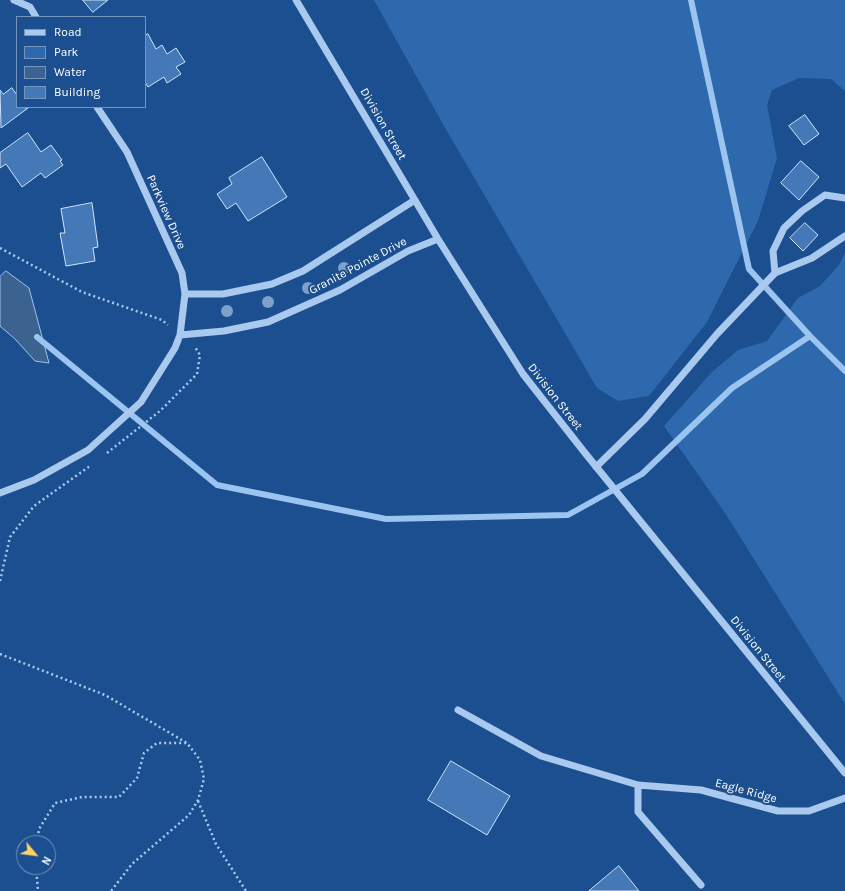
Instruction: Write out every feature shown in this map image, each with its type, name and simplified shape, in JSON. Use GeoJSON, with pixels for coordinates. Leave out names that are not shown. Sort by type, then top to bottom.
{"type":"FeatureCollection","features":[{"type":"Feature","properties":{"kind":"street"},"geometry":{"type":"LineString","coordinates":[[14,0],[30,7],[35,16]]}},
{"type":"Feature","properties":{"kind":"street","name":"Division Street"},"geometry":{"type":"LineString","coordinates":[[296,0],[438,239],[523,374],[596,467],[845,773]]}},
{"type":"Feature","properties":{"kind":"street","name":"Parkview Drive"},"geometry":{"type":"LineString","coordinates":[[98,108],[127,152],[182,273],[185,294],[180,335]]}},
{"type":"Feature","properties":{"kind":"street"},"geometry":{"type":"LineString","coordinates":[[775,273],[772,251],[784,228],[802,211],[825,195],[845,198]]}},
{"type":"Feature","properties":{"kind":"street","name":"Granite Pointe Drive"},"geometry":{"type":"LineString","coordinates":[[185,294],[223,294],[278,281],[303,271],[415,200]]}},
{"type":"Feature","properties":{"kind":"street"},"geometry":{"type":"LineString","coordinates":[[596,467],[645,419],[717,334],[775,273],[812,258],[845,236]]}},
{"type":"Feature","properties":{"kind":"street","name":"Granite Pointe Drive"},"geometry":{"type":"LineString","coordinates":[[180,335],[224,331],[268,322],[340,290],[408,251],[438,239]]}},
{"type":"Feature","properties":{"kind":"street"},"geometry":{"type":"LineString","coordinates":[[0,493],[34,480],[88,450],[141,402],[175,348],[180,335]]}},
{"type":"Feature","properties":{"kind":"street","name":"Eagle Ridge"},"geometry":{"type":"LineString","coordinates":[[458,710],[541,756],[638,786],[701,790],[778,811],[809,811],[845,798]]}},
{"type":"Feature","properties":{"kind":"street"},"geometry":{"type":"LineString","coordinates":[[638,786],[638,812],[701,885]]}},
{"type":"Feature","properties":{"kind":"path"},"geometry":{"type":"LineString","coordinates":[[0,248],[82,292],[162,320],[193,344],[200,355],[197,374],[160,411],[101,458]]}},
{"type":"Feature","properties":{"kind":"path"},"geometry":{"type":"LineString","coordinates":[[0,581],[10,537],[34,506],[95,462]]}},
{"type":"Feature","properties":{"kind":"path"},"geometry":{"type":"LineString","coordinates":[[0,654],[105,695],[187,743],[200,760],[204,779],[198,800],[189,815],[132,864],[111,891]]}},
{"type":"Feature","properties":{"kind":"path"},"geometry":{"type":"LineString","coordinates":[[38,835],[39,829],[55,803],[82,797],[119,797],[137,778],[144,753],[157,743],[187,743]]}},
{"type":"Feature","properties":{"kind":"path"},"geometry":{"type":"LineString","coordinates":[[198,800],[216,844],[246,891]]}},
{"type":"Feature","properties":{"kind":"path"},"geometry":{"type":"LineString","coordinates":[[37,875],[38,891]]}},
{"type":"Feature","properties":{"kind":"green space"},"geometry":{"type":"Polygon","coordinates":[[[374,0],[845,0],[845,91],[831,79],[799,78],[772,90],[767,105],[777,158],[758,221],[707,322],[649,396],[618,401],[597,388],[444,126],[374,0]]]}},
{"type":"Feature","properties":{"kind":"green space"},"geometry":{"type":"Polygon","coordinates":[[[845,253],[845,704],[725,513],[664,426],[712,372],[738,350],[767,341],[798,298],[820,286],[839,265],[845,253]]]}},
{"type":"Feature","properties":{"kind":"water"},"geometry":{"type":"Polygon","coordinates":[[[6,271],[29,288],[49,363],[35,361],[15,339],[0,326],[0,277],[6,271]]]}},
{"type":"Feature","properties":{"kind":"building"},"geometry":{"type":"Polygon","coordinates":[[[83,0],[108,0],[93,12],[83,0]]]}},
{"type":"Feature","properties":{"kind":"building"},"geometry":{"type":"Polygon","coordinates":[[[148,34],[156,49],[162,45],[167,54],[176,48],[185,62],[176,67],[181,74],[167,83],[164,77],[148,87],[146,84],[146,35],[148,34]]]}},
{"type":"Feature","properties":{"kind":"building"},"geometry":{"type":"Polygon","coordinates":[[[12,88],[16,94],[16,108],[28,108],[1,128],[0,90],[3,94],[12,88]]]}},
{"type":"Feature","properties":{"kind":"building"},"geometry":{"type":"Polygon","coordinates":[[[805,115],[819,134],[804,145],[789,126],[805,115]]]}},
{"type":"Feature","properties":{"kind":"building"},"geometry":{"type":"Polygon","coordinates":[[[28,133],[41,152],[51,145],[62,160],[60,161],[63,165],[45,178],[41,173],[22,187],[6,164],[0,168],[0,153],[28,133]]]}},
{"type":"Feature","properties":{"kind":"building"},"geometry":{"type":"Polygon","coordinates":[[[262,157],[287,197],[248,221],[236,203],[227,209],[217,194],[232,184],[229,178],[262,157]]]}},
{"type":"Feature","properties":{"kind":"building"},"geometry":{"type":"Polygon","coordinates":[[[801,161],[819,177],[799,200],[781,183],[801,161]]]}},
{"type":"Feature","properties":{"kind":"building"},"geometry":{"type":"Polygon","coordinates":[[[92,203],[98,247],[93,248],[95,261],[66,266],[60,233],[65,233],[61,209],[92,203]]]}},
{"type":"Feature","properties":{"kind":"building"},"geometry":{"type":"Polygon","coordinates":[[[805,223],[818,235],[803,251],[790,238],[805,223]]]}},
{"type":"Feature","properties":{"kind":"building"},"geometry":{"type":"Polygon","coordinates":[[[451,761],[510,796],[487,835],[428,800],[451,761]]]}},
{"type":"Feature","properties":{"kind":"building"},"geometry":{"type":"Polygon","coordinates":[[[619,866],[639,891],[589,891],[619,866]]]}},
{"type":"Feature","properties":{"kind":"waterway"},"geometry":{"type":"LineString","coordinates":[[691,0],[749,269],[810,336],[845,371]]}},
{"type":"Feature","properties":{"kind":"waterway"},"geometry":{"type":"LineString","coordinates":[[37,337],[217,485],[386,519],[568,515],[642,474],[732,388],[810,336]]}}]}
